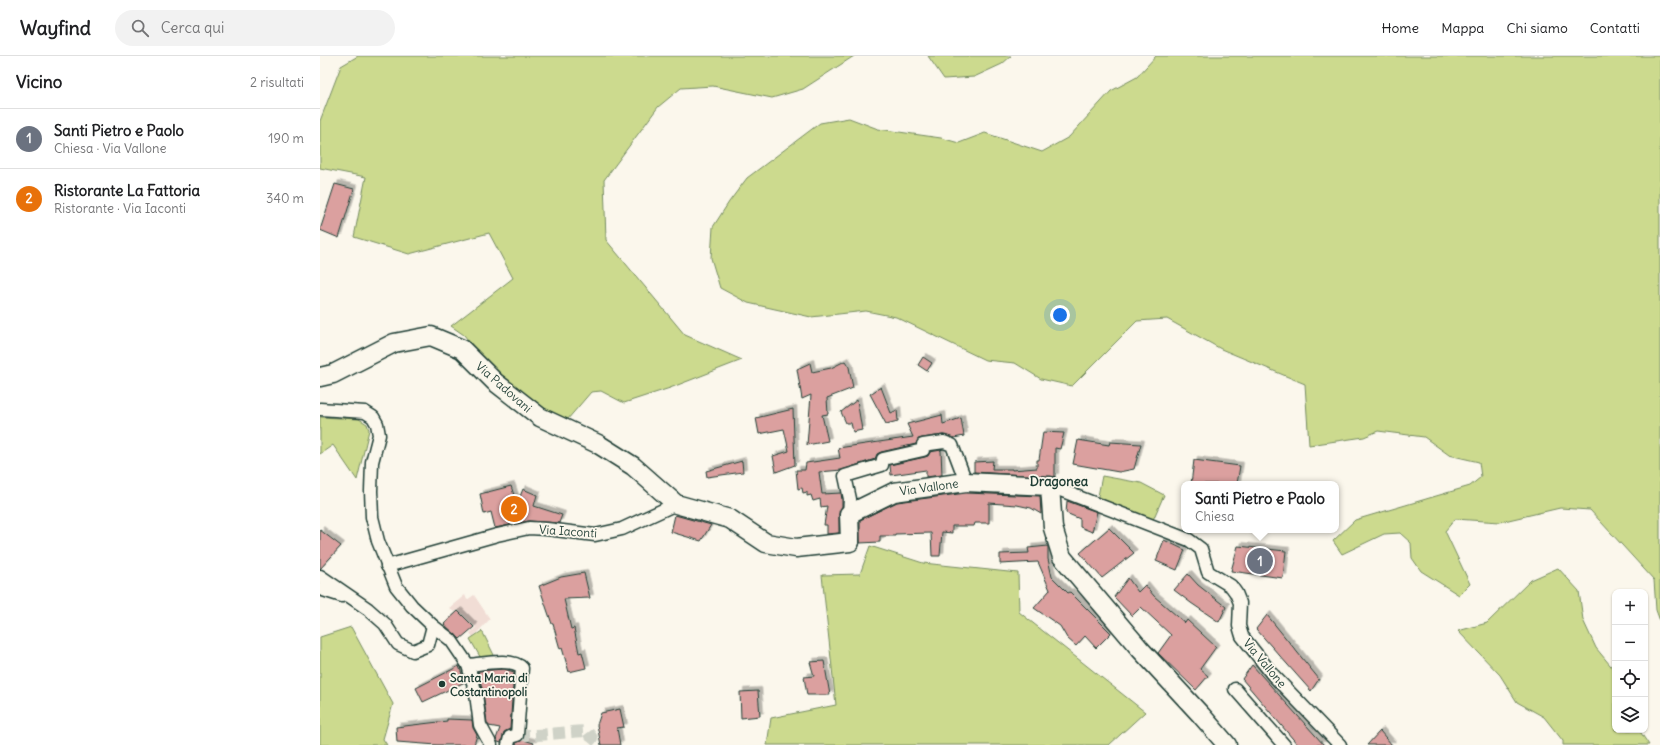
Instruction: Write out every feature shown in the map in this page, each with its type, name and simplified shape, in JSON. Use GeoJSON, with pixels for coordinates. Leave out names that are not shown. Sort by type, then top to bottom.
{"type":"FeatureCollection","features":[{"type":"Feature","properties":{"kind":"street","name":"Via Padovani"},"geometry":{"type":"LineString","coordinates":[[320,377],[333,374],[394,343],[431,336],[462,349],[495,382],[540,417],[598,444],[633,466],[676,504]]}},
{"type":"Feature","properties":{"kind":"street"},"geometry":{"type":"LineString","coordinates":[[320,409],[365,412],[373,417],[377,424],[379,435],[372,462],[372,517],[387,566],[396,586],[412,606],[433,626],[451,640],[468,665],[476,694],[480,724],[491,745]]}},
{"type":"Feature","properties":{"kind":"street","name":"Via Vallone"},"geometry":{"type":"LineString","coordinates":[[676,504],[730,519],[766,543],[796,548],[850,542],[850,500],[845,476],[882,465],[883,459],[923,450],[923,445],[944,442],[952,445],[966,482]]}},
{"type":"Feature","properties":{"kind":"street","name":"Via Vallone"},"geometry":{"type":"LineString","coordinates":[[850,514],[894,492],[966,482],[1050,486],[1190,540],[1200,549],[1208,572],[1231,586],[1236,593],[1240,603],[1239,626],[1242,636],[1273,675],[1340,745]]}},
{"type":"Feature","properties":{"kind":"street"},"geometry":{"type":"LineString","coordinates":[[1050,486],[1053,528],[1062,557],[1140,648],[1227,745]]}},
{"type":"Feature","properties":{"kind":"street","name":"Via Iaconti"},"geometry":{"type":"LineString","coordinates":[[387,566],[497,535],[529,528],[595,535],[622,529],[676,504]]}},
{"type":"Feature","properties":{"kind":"street"},"geometry":{"type":"LineString","coordinates":[[320,576],[352,600],[368,609],[385,624],[398,644],[413,651],[428,645],[433,626]]}},
{"type":"Feature","properties":{"kind":"street"},"geometry":{"type":"LineString","coordinates":[[320,589],[352,600]]}},
{"type":"Feature","properties":{"kind":"street"},"geometry":{"type":"LineString","coordinates":[[468,665],[509,662],[516,663],[522,668],[516,735],[510,737],[508,745]]}},
{"type":"Feature","properties":{"kind":"street"},"geometry":{"type":"LineString","coordinates":[[1235,689],[1284,745]]}},
{"type":"Feature","properties":{"kind":"shaded area"},"geometry":{"type":"Polygon","coordinates":[[[465,595],[467,600],[474,595],[490,619],[473,637],[470,633],[476,627],[458,610],[454,612],[449,608],[465,595]]]}},
{"type":"Feature","properties":{"kind":"green space"},"geometry":{"type":"Polygon","coordinates":[[[358,56],[854,56],[803,89],[772,98],[713,86],[681,88],[658,107],[604,180],[606,240],[685,335],[742,360],[670,388],[624,403],[601,391],[591,392],[567,420],[540,407],[488,365],[464,335],[451,326],[513,278],[489,233],[409,254],[354,237],[366,177],[320,168],[320,121],[341,66],[358,56]]]}},
{"type":"Feature","properties":{"kind":"green space"},"geometry":{"type":"Polygon","coordinates":[[[928,56],[1011,56],[1002,64],[974,77],[944,79],[928,56]]]}},
{"type":"Feature","properties":{"kind":"green space"},"geometry":{"type":"Polygon","coordinates":[[[1156,56],[1660,56],[1660,621],[1656,610],[1654,580],[1590,510],[1560,508],[1500,522],[1455,519],[1445,531],[1470,584],[1459,595],[1421,571],[1412,558],[1411,543],[1400,533],[1384,534],[1342,554],[1333,541],[1355,520],[1470,486],[1481,477],[1479,462],[1449,455],[1424,437],[1378,431],[1364,437],[1309,445],[1305,384],[1221,349],[1167,319],[1137,321],[1072,386],[1041,379],[1015,363],[985,360],[896,317],[866,311],[811,317],[748,303],[720,288],[711,258],[713,227],[747,178],[820,123],[849,118],[878,129],[941,138],[959,143],[985,133],[1042,152],[1069,137],[1111,91],[1137,77],[1156,56]]]}},
{"type":"Feature","properties":{"kind":"green space"},"geometry":{"type":"Polygon","coordinates":[[[320,417],[359,419],[367,424],[369,430],[357,480],[333,445],[320,454],[320,417]]]}},
{"type":"Feature","properties":{"kind":"green space"},"geometry":{"type":"Polygon","coordinates":[[[1102,476],[1141,483],[1164,495],[1152,522],[1097,501],[1102,476]]]}},
{"type":"Feature","properties":{"kind":"green space"},"geometry":{"type":"Polygon","coordinates":[[[870,546],[923,563],[1018,573],[1019,612],[1145,712],[1109,745],[767,745],[771,718],[836,705],[822,575],[860,574],[870,546]]]}},
{"type":"Feature","properties":{"kind":"green space"},"geometry":{"type":"Polygon","coordinates":[[[1558,568],[1579,591],[1583,620],[1596,648],[1612,667],[1612,733],[1641,733],[1649,745],[1563,745],[1563,741],[1544,717],[1517,702],[1500,675],[1458,631],[1487,623],[1531,580],[1558,568]]]}},
{"type":"Feature","properties":{"kind":"green space"},"geometry":{"type":"Polygon","coordinates":[[[351,627],[393,704],[383,739],[387,745],[320,745],[320,637],[351,627]]]}},
{"type":"Feature","properties":{"kind":"green space"},"geometry":{"type":"Polygon","coordinates":[[[482,631],[495,657],[483,662],[470,639],[482,631]]]}},
{"type":"Feature","properties":{"kind":"building"},"geometry":{"type":"Polygon","coordinates":[[[335,184],[354,189],[339,238],[320,230],[335,184]]]}},
{"type":"Feature","properties":{"kind":"building"},"geometry":{"type":"Polygon","coordinates":[[[923,357],[932,363],[927,371],[918,365],[923,357]]]}},
{"type":"Feature","properties":{"kind":"building"},"geometry":{"type":"Polygon","coordinates":[[[845,361],[849,367],[853,388],[827,398],[828,414],[822,415],[828,441],[807,445],[811,395],[802,399],[797,369],[810,363],[812,372],[831,368],[845,361]]]}},
{"type":"Feature","properties":{"kind":"building"},"geometry":{"type":"Polygon","coordinates":[[[881,387],[891,413],[897,410],[898,421],[886,424],[870,394],[881,387]]]}},
{"type":"Feature","properties":{"kind":"building"},"geometry":{"type":"Polygon","coordinates":[[[857,400],[862,430],[853,432],[851,423],[846,423],[841,412],[857,400]]]}},
{"type":"Feature","properties":{"kind":"building"},"geometry":{"type":"Polygon","coordinates":[[[793,409],[795,465],[776,472],[773,456],[789,451],[784,429],[759,434],[756,418],[793,409]]]}},
{"type":"Feature","properties":{"kind":"building"},"geometry":{"type":"Polygon","coordinates":[[[942,415],[943,424],[961,418],[964,436],[954,438],[943,435],[922,438],[918,439],[916,444],[881,452],[877,454],[875,459],[842,470],[819,472],[822,494],[841,493],[842,500],[842,507],[839,514],[839,533],[827,534],[827,525],[824,525],[827,506],[821,507],[820,499],[813,501],[811,495],[807,496],[807,492],[803,493],[802,488],[798,489],[796,470],[805,470],[806,463],[840,458],[838,448],[913,437],[907,424],[942,415]]]}},
{"type":"Feature","properties":{"kind":"building"},"geometry":{"type":"Polygon","coordinates":[[[1043,432],[1064,433],[1060,449],[1055,448],[1055,477],[974,472],[974,462],[993,461],[992,469],[1012,470],[1037,468],[1037,460],[1039,460],[1043,432]]]}},
{"type":"Feature","properties":{"kind":"building"},"geometry":{"type":"Polygon","coordinates":[[[1078,440],[1109,445],[1110,442],[1141,444],[1134,469],[1119,472],[1073,464],[1078,440]]]}},
{"type":"Feature","properties":{"kind":"building"},"geometry":{"type":"Polygon","coordinates":[[[941,450],[942,475],[926,477],[926,470],[891,475],[890,465],[925,457],[928,456],[930,452],[941,450]]]}},
{"type":"Feature","properties":{"kind":"building"},"geometry":{"type":"Polygon","coordinates":[[[1194,460],[1240,466],[1238,481],[1191,481],[1194,460]]]}},
{"type":"Feature","properties":{"kind":"building"},"geometry":{"type":"Polygon","coordinates":[[[742,461],[743,472],[707,477],[706,471],[742,461]]]}},
{"type":"Feature","properties":{"kind":"building"},"geometry":{"type":"Polygon","coordinates":[[[511,486],[517,504],[523,489],[537,495],[534,506],[562,515],[559,523],[529,521],[495,528],[491,512],[484,514],[480,494],[511,486]]]}},
{"type":"Feature","properties":{"kind":"building"},"geometry":{"type":"Polygon","coordinates":[[[966,493],[1040,496],[1041,514],[1031,508],[1017,505],[989,503],[989,523],[975,523],[974,526],[952,526],[952,533],[942,532],[940,556],[932,556],[931,533],[880,536],[880,542],[860,543],[860,520],[897,502],[966,493]]]}},
{"type":"Feature","properties":{"kind":"building"},"geometry":{"type":"Polygon","coordinates":[[[1067,501],[1097,512],[1092,532],[1080,527],[1080,519],[1066,513],[1067,501]]]}},
{"type":"Feature","properties":{"kind":"building"},"geometry":{"type":"Polygon","coordinates":[[[675,515],[711,525],[701,541],[671,532],[675,515]]]}},
{"type":"Feature","properties":{"kind":"building"},"geometry":{"type":"Polygon","coordinates":[[[1109,528],[1134,553],[1102,578],[1080,553],[1109,528]]]}},
{"type":"Feature","properties":{"kind":"building"},"geometry":{"type":"Polygon","coordinates":[[[320,530],[341,546],[320,569],[320,530]]]}},
{"type":"Feature","properties":{"kind":"building"},"geometry":{"type":"Polygon","coordinates":[[[1164,540],[1185,550],[1177,570],[1156,561],[1164,540]]]}},
{"type":"Feature","properties":{"kind":"building"},"geometry":{"type":"Polygon","coordinates":[[[1048,546],[1048,559],[1052,577],[1068,593],[1070,592],[1111,633],[1096,648],[1085,636],[1076,646],[1067,638],[1060,626],[1034,608],[1050,590],[1038,562],[1000,564],[1000,554],[1029,553],[1028,548],[1048,546]]]}},
{"type":"Feature","properties":{"kind":"building"},"geometry":{"type":"Polygon","coordinates":[[[1238,546],[1286,551],[1283,578],[1231,571],[1238,546]]]}},
{"type":"Feature","properties":{"kind":"building"},"geometry":{"type":"Polygon","coordinates":[[[584,573],[590,598],[564,599],[571,629],[574,628],[579,653],[582,652],[586,668],[569,672],[562,648],[560,649],[553,624],[539,586],[561,577],[584,573]]]}},
{"type":"Feature","properties":{"kind":"building"},"geometry":{"type":"Polygon","coordinates":[[[1188,574],[1198,585],[1226,607],[1219,622],[1174,590],[1188,574]]]}},
{"type":"Feature","properties":{"kind":"building"},"geometry":{"type":"Polygon","coordinates":[[[1128,578],[1138,592],[1145,585],[1154,596],[1185,623],[1187,620],[1216,647],[1200,669],[1208,676],[1196,690],[1158,653],[1171,635],[1141,607],[1132,616],[1114,597],[1128,578]]]}},
{"type":"Feature","properties":{"kind":"building"},"geometry":{"type":"Polygon","coordinates":[[[458,611],[474,627],[460,639],[444,624],[458,611]]]}},
{"type":"Feature","properties":{"kind":"building"},"geometry":{"type":"Polygon","coordinates":[[[1267,615],[1319,679],[1311,691],[1256,629],[1267,615]]]}},
{"type":"Feature","properties":{"kind":"building"},"geometry":{"type":"Polygon","coordinates":[[[824,661],[830,695],[807,695],[804,677],[814,676],[810,662],[824,661]]]}},
{"type":"Feature","properties":{"kind":"building"},"geometry":{"type":"Polygon","coordinates":[[[1252,665],[1324,745],[1298,745],[1242,679],[1252,665]]]}},
{"type":"Feature","properties":{"kind":"building","name":"Santa Maria di Costantinopoli"},"geometry":{"type":"Polygon","coordinates":[[[459,666],[465,682],[423,702],[416,688],[459,666]]]}},
{"type":"Feature","properties":{"kind":"building"},"geometry":{"type":"Polygon","coordinates":[[[504,669],[514,672],[510,729],[504,732],[501,743],[496,739],[500,728],[489,726],[487,723],[478,671],[504,669]]]}},
{"type":"Feature","properties":{"kind":"building"},"geometry":{"type":"Polygon","coordinates":[[[758,691],[760,716],[741,718],[740,692],[758,691]]]}},
{"type":"Feature","properties":{"kind":"building"},"geometry":{"type":"Polygon","coordinates":[[[620,709],[624,727],[617,728],[620,745],[601,745],[597,725],[601,713],[620,709]]]}},
{"type":"Feature","properties":{"kind":"building"},"geometry":{"type":"Polygon","coordinates":[[[447,719],[472,720],[473,728],[477,735],[474,745],[437,745],[397,742],[396,727],[447,721],[447,719]]]}},
{"type":"Feature","properties":{"kind":"building"},"geometry":{"type":"Polygon","coordinates":[[[1380,731],[1392,745],[1367,745],[1380,731]]]}},
{"type":"Feature","properties":{"kind":"building"},"geometry":{"type":"Polygon","coordinates":[[[523,740],[534,743],[533,745],[516,745],[516,743],[523,740]]]}},
{"type":"Feature","properties":{"kind":"tunnel"},"geometry":{"type":"LineString","coordinates":[[517,735],[587,731],[592,738],[586,745]]}},
{"type":"Feature","properties":{"kind":"place","name":"Ristorante La Fattoria"},"geometry":{"type":"Point","coordinates":[514,509]}},
{"type":"Feature","properties":{"kind":"place","name":"Santi Pietro e Paolo"},"geometry":{"type":"Point","coordinates":[1260,561]}},
{"type":"Feature","properties":{"kind":"place","name":"Santa Maria di Costantinopoli"},"geometry":{"type":"Point","coordinates":[442,684]}},
{"type":"Feature","properties":{"kind":"district","name":"Dragonea"},"geometry":{"type":"Point","coordinates":[1059,481]}}]}
